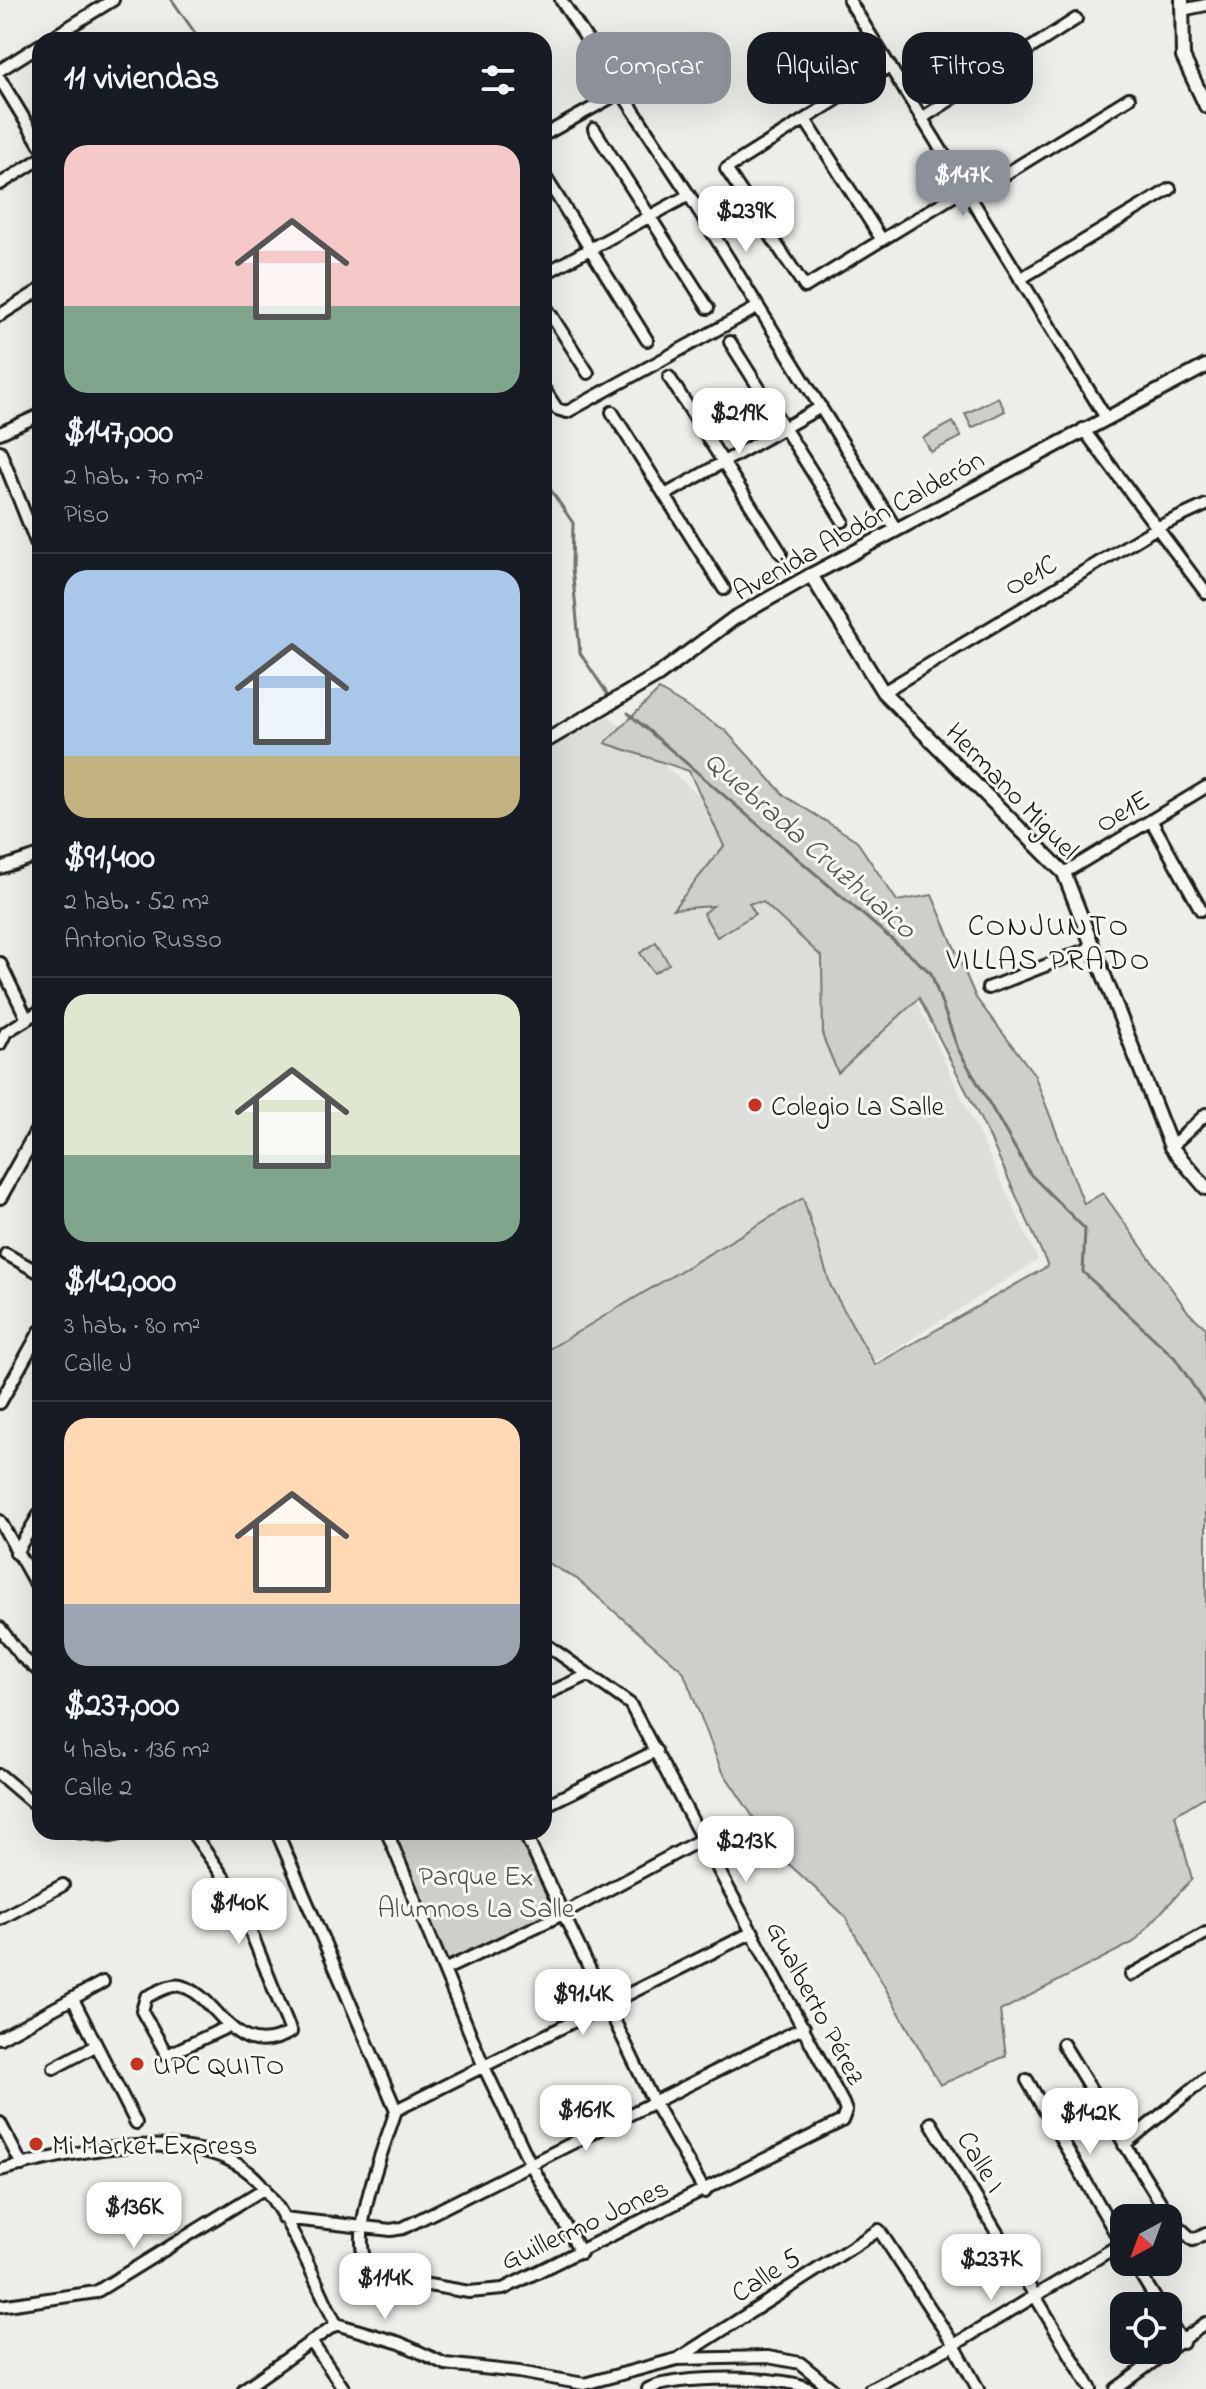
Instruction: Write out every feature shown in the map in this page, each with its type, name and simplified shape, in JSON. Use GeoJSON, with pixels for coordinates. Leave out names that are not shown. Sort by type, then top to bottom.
{"type":"FeatureCollection","features":[{"type":"Feature","properties":{"kind":"street"},"geometry":{"type":"LineString","coordinates":[[61,32],[113,0]]}},
{"type":"Feature","properties":{"kind":"street"},"geometry":{"type":"LineString","coordinates":[[561,0],[582,32]]}},
{"type":"Feature","properties":{"kind":"street"},"geometry":{"type":"LineString","coordinates":[[849,0],[1106,418]]}},
{"type":"Feature","properties":{"kind":"street"},"geometry":{"type":"LineString","coordinates":[[1206,5],[1182,5],[1183,57],[1206,106]]}},
{"type":"Feature","properties":{"kind":"street"},"geometry":{"type":"LineString","coordinates":[[922,118],[1076,19]]}},
{"type":"Feature","properties":{"kind":"street"},"geometry":{"type":"LineString","coordinates":[[0,70],[32,50]]}},
{"type":"Feature","properties":{"kind":"street"},"geometry":{"type":"LineString","coordinates":[[890,66],[726,169],[805,287],[1129,98]]}},
{"type":"Feature","properties":{"kind":"street"},"geometry":{"type":"LineString","coordinates":[[0,79],[32,132]]}},
{"type":"Feature","properties":{"kind":"street"},"geometry":{"type":"LineString","coordinates":[[552,131],[600,104]]}},
{"type":"Feature","properties":{"kind":"street"},"geometry":{"type":"LineString","coordinates":[[629,104],[689,195],[896,529]]}},
{"type":"Feature","properties":{"kind":"street"},"geometry":{"type":"LineString","coordinates":[[806,121],[882,240]]}},
{"type":"Feature","properties":{"kind":"street"},"geometry":{"type":"LineString","coordinates":[[594,129],[708,308]]}},
{"type":"Feature","properties":{"kind":"street"},"geometry":{"type":"LineString","coordinates":[[0,184],[32,164]]}},
{"type":"Feature","properties":{"kind":"street"},"geometry":{"type":"LineString","coordinates":[[552,188],[647,340]]}},
{"type":"Feature","properties":{"kind":"street"},"geometry":{"type":"LineString","coordinates":[[1020,279],[1170,189]]}},
{"type":"Feature","properties":{"kind":"street"},"geometry":{"type":"LineString","coordinates":[[552,270],[689,195]]}},
{"type":"Feature","properties":{"kind":"street"},"geometry":{"type":"LineString","coordinates":[[0,315],[32,295]]}},
{"type":"Feature","properties":{"kind":"street"},"geometry":{"type":"LineString","coordinates":[[552,401],[557,409],[567,412],[758,307]]}},
{"type":"Feature","properties":{"kind":"street"},"geometry":{"type":"LineString","coordinates":[[552,317],[588,373]]}},
{"type":"Feature","properties":{"kind":"street"},"geometry":{"type":"LineString","coordinates":[[730,342],[843,521]]}},
{"type":"Feature","properties":{"kind":"street","name":"Avenida Abdón Calderón"},"geometry":{"type":"LineString","coordinates":[[552,737],[658,675],[733,619],[896,529],[1206,366]]}},
{"type":"Feature","properties":{"kind":"street"},"geometry":{"type":"LineString","coordinates":[[669,377],[781,553]]}},
{"type":"Feature","properties":{"kind":"street"},"geometry":{"type":"LineString","coordinates":[[665,495],[821,407]]}},
{"type":"Feature","properties":{"kind":"street"},"geometry":{"type":"LineString","coordinates":[[612,412],[724,589]]}},
{"type":"Feature","properties":{"kind":"street"},"geometry":{"type":"LineString","coordinates":[[0,433],[32,419]]}},
{"type":"Feature","properties":{"kind":"street"},"geometry":{"type":"LineString","coordinates":[[1083,429],[1206,593]]}},
{"type":"Feature","properties":{"kind":"street"},"geometry":{"type":"LineString","coordinates":[[0,451],[32,532]]}},
{"type":"Feature","properties":{"kind":"street","name":"Oe1C"},"geometry":{"type":"LineString","coordinates":[[883,692],[1158,527],[1206,505]]}},
{"type":"Feature","properties":{"kind":"street","name":"Hermano Miguel"},"geometry":{"type":"LineString","coordinates":[[811,575],[883,692],[1064,873],[1171,1147],[1206,1188]]}},
{"type":"Feature","properties":{"kind":"street","name":"Oe1E"},"geometry":{"type":"LineString","coordinates":[[1064,873],[1206,787]]}},
{"type":"Feature","properties":{"kind":"street"},"geometry":{"type":"LineString","coordinates":[[1151,820],[1201,910]]}},
{"type":"Feature","properties":{"kind":"street"},"geometry":{"type":"LineString","coordinates":[[0,868],[32,858]]}},
{"type":"Feature","properties":{"kind":"street"},"geometry":{"type":"LineString","coordinates":[[988,988],[1093,947]]}},
{"type":"Feature","properties":{"kind":"street"},"geometry":{"type":"LineString","coordinates":[[0,963],[26,1017]]}},
{"type":"Feature","properties":{"kind":"street"},"geometry":{"type":"LineString","coordinates":[[0,1044],[6,1032],[32,1014]]}},
{"type":"Feature","properties":{"kind":"street"},"geometry":{"type":"LineString","coordinates":[[1171,1147],[1206,1114]]}},
{"type":"Feature","properties":{"kind":"street"},"geometry":{"type":"LineString","coordinates":[[0,1197],[32,1140]]}},
{"type":"Feature","properties":{"kind":"street"},"geometry":{"type":"LineString","coordinates":[[6,1254],[32,1269]]}},
{"type":"Feature","properties":{"kind":"street"},"geometry":{"type":"LineString","coordinates":[[0,1403],[32,1345]]}},
{"type":"Feature","properties":{"kind":"street"},"geometry":{"type":"LineString","coordinates":[[0,1521],[32,1579]]}},
{"type":"Feature","properties":{"kind":"street"},"geometry":{"type":"LineString","coordinates":[[16,1553],[32,1526]]}},
{"type":"Feature","properties":{"kind":"street"},"geometry":{"type":"LineString","coordinates":[[0,1628],[32,1665]]}},
{"type":"Feature","properties":{"kind":"street","name":"Gualberto Pérez"},"geometry":{"type":"LineString","coordinates":[[552,1649],[630,1704],[843,2103],[846,2111],[842,2121]]}},
{"type":"Feature","properties":{"kind":"street"},"geometry":{"type":"LineString","coordinates":[[552,1691],[588,1675]]}},
{"type":"Feature","properties":{"kind":"street"},"geometry":{"type":"LineString","coordinates":[[552,1802],[656,1751]]}},
{"type":"Feature","properties":{"kind":"street"},"geometry":{"type":"LineString","coordinates":[[0,1775],[32,1802]]}},
{"type":"Feature","properties":{"kind":"street"},"geometry":{"type":"LineString","coordinates":[[446,1969],[563,1914],[702,1839]]}},
{"type":"Feature","properties":{"kind":"street"},"geometry":{"type":"LineString","coordinates":[[198,1840],[236,1895],[291,2032],[275,2041],[256,2039],[227,2027],[205,2001],[181,1986],[169,1987],[146,1997],[142,2004],[167,2055],[227,2027]]}},
{"type":"Feature","properties":{"kind":"street"},"geometry":{"type":"LineString","coordinates":[[280,1840],[396,2110],[753,1932]]}},
{"type":"Feature","properties":{"kind":"street"},"geometry":{"type":"LineString","coordinates":[[390,1840],[484,2067],[530,2163],[581,2253]]}},
{"type":"Feature","properties":{"kind":"street"},"geometry":{"type":"LineString","coordinates":[[528,1840],[653,2101],[705,2192]]}},
{"type":"Feature","properties":{"kind":"street"},"geometry":{"type":"LineString","coordinates":[[0,1919],[63,1885]]}},
{"type":"Feature","properties":{"kind":"street"},"geometry":{"type":"LineString","coordinates":[[1131,1975],[1206,1933]]}},
{"type":"Feature","properties":{"kind":"street"},"geometry":{"type":"LineString","coordinates":[[0,2038],[103,1982]]}},
{"type":"Feature","properties":{"kind":"street"},"geometry":{"type":"LineString","coordinates":[[73,1999],[136,2123]]}},
{"type":"Feature","properties":{"kind":"street"},"geometry":{"type":"LineString","coordinates":[[283,2218],[391,2230],[403,2228],[804,2027]]}},
{"type":"Feature","properties":{"kind":"street"},"geometry":{"type":"LineString","coordinates":[[1063,2044],[1159,2204]]}},
{"type":"Feature","properties":{"kind":"street"},"geometry":{"type":"LineString","coordinates":[[54,2068],[95,2046]]}},
{"type":"Feature","properties":{"kind":"street"},"geometry":{"type":"LineString","coordinates":[[1124,2145],[1206,2078]]}},
{"type":"Feature","properties":{"kind":"street"},"geometry":{"type":"LineString","coordinates":[[1027,2080],[1110,2223]]}},
{"type":"Feature","properties":{"kind":"street","name":"Guillermo Jones"},"geometry":{"type":"LineString","coordinates":[[396,2110],[360,2227],[366,2266],[376,2276],[469,2292],[503,2289],[705,2192],[842,2121]]}},
{"type":"Feature","properties":{"kind":"street"},"geometry":{"type":"LineString","coordinates":[[0,2123],[22,2165]]}},
{"type":"Feature","properties":{"kind":"street","name":"Calle I"},"geometry":{"type":"LineString","coordinates":[[931,2123],[1091,2389]]}},
{"type":"Feature","properties":{"kind":"street"},"geometry":{"type":"LineString","coordinates":[[1,2166],[147,2144],[181,2145],[239,2166],[265,2188],[336,2324],[400,2343],[445,2364],[519,2372],[584,2384],[677,2359],[779,2359],[800,2363],[832,2389]]}},
{"type":"Feature","properties":{"kind":"street"},"geometry":{"type":"LineString","coordinates":[[0,2306],[96,2292],[265,2188]]}},
{"type":"Feature","properties":{"kind":"street","name":"Calle 5"},"geometry":{"type":"LineString","coordinates":[[677,2359],[879,2230],[954,2345]]}},
{"type":"Feature","properties":{"kind":"street"},"geometry":{"type":"LineString","coordinates":[[1182,2231],[1193,2240],[1206,2233]]}},
{"type":"Feature","properties":{"kind":"street"},"geometry":{"type":"LineString","coordinates":[[870,2389],[954,2345],[1110,2252]]}},
{"type":"Feature","properties":{"kind":"street"},"geometry":{"type":"LineString","coordinates":[[1116,2389],[1183,2343],[1206,2323]]}},
{"type":"Feature","properties":{"kind":"street"},"geometry":{"type":"LineString","coordinates":[[244,2389],[336,2324]]}},
{"type":"Feature","properties":{"kind":"street"},"geometry":{"type":"LineString","coordinates":[[312,2343],[344,2389]]}},
{"type":"Feature","properties":{"kind":"street"},"geometry":{"type":"LineString","coordinates":[[954,2345],[978,2389]]}},
{"type":"Feature","properties":{"kind":"street"},"geometry":{"type":"LineString","coordinates":[[648,2389],[661,2383],[742,2384],[788,2380],[810,2389]]}},
{"type":"Feature","properties":{"kind":"shaded area","name":"Colegio La Salle"},"geometry":{"type":"Polygon","coordinates":[[[609,716],[907,981],[1038,1260],[844,1381],[552,1364],[552,748],[609,716]]]}},
{"type":"Feature","properties":{"kind":"green space"},"geometry":{"type":"Polygon","coordinates":[[[998,397],[1005,411],[972,428],[965,414],[998,397]]]}},
{"type":"Feature","properties":{"kind":"green space"},"geometry":{"type":"Polygon","coordinates":[[[953,422],[961,437],[931,452],[923,438],[953,422]]]}},
{"type":"Feature","properties":{"kind":"green space"},"geometry":{"type":"Polygon","coordinates":[[[659,690],[725,730],[785,796],[856,840],[897,901],[932,895],[976,998],[1034,1074],[1084,1204],[1103,1193],[1189,1313],[1206,1328],[1206,1796],[1175,1815],[1192,1879],[1134,1942],[1000,2011],[1006,2056],[940,2085],[844,1915],[778,1854],[721,1769],[683,1671],[577,1579],[552,1565],[552,1347],[803,1198],[831,1287],[875,1365],[1048,1266],[989,1136],[919,998],[838,1073],[823,1037],[822,957],[763,902],[749,903],[755,914],[717,937],[703,913],[713,906],[673,909],[724,846],[689,771],[605,743],[659,690]]]}},
{"type":"Feature","properties":{"kind":"green space"},"geometry":{"type":"Polygon","coordinates":[[[656,942],[669,964],[654,973],[640,953],[656,942]]]}},
{"type":"Feature","properties":{"kind":"green space","name":"Parque Ex Alumnos La Salle"},"geometry":{"type":"Polygon","coordinates":[[[390,1840],[524,1840],[563,1914],[446,1969],[390,1840]]]}},
{"type":"Feature","properties":{"kind":"waterway","name":"Quebrada Cruzhuaico"},"geometry":{"type":"LineString","coordinates":[[172,0],[194,32]]}},
{"type":"Feature","properties":{"kind":"waterway","name":"Quebrada Cruzhuaico"},"geometry":{"type":"LineString","coordinates":[[552,492],[573,523],[572,567],[580,653],[608,695]]}},
{"type":"Feature","properties":{"kind":"waterway","name":"Quebrada Cruzhuaico"},"geometry":{"type":"LineString","coordinates":[[628,713],[931,973],[958,1049],[1030,1174],[1085,1229],[1083,1272],[1175,1358],[1206,1405]]}},
{"type":"Feature","properties":{"kind":"place","name":"Colegio La Salle"},"geometry":{"type":"Point","coordinates":[755,1105]}},
{"type":"Feature","properties":{"kind":"place","name":"UPC QUITO"},"geometry":{"type":"Point","coordinates":[137,2064]}},
{"type":"Feature","properties":{"kind":"place","name":"Mi Market Express"},"geometry":{"type":"Point","coordinates":[36,2144]}},
{"type":"Feature","properties":{"kind":"district","name":"CONJUNTO VILLAS PRADO"},"geometry":{"type":"Point","coordinates":[1049,942]}}]}
